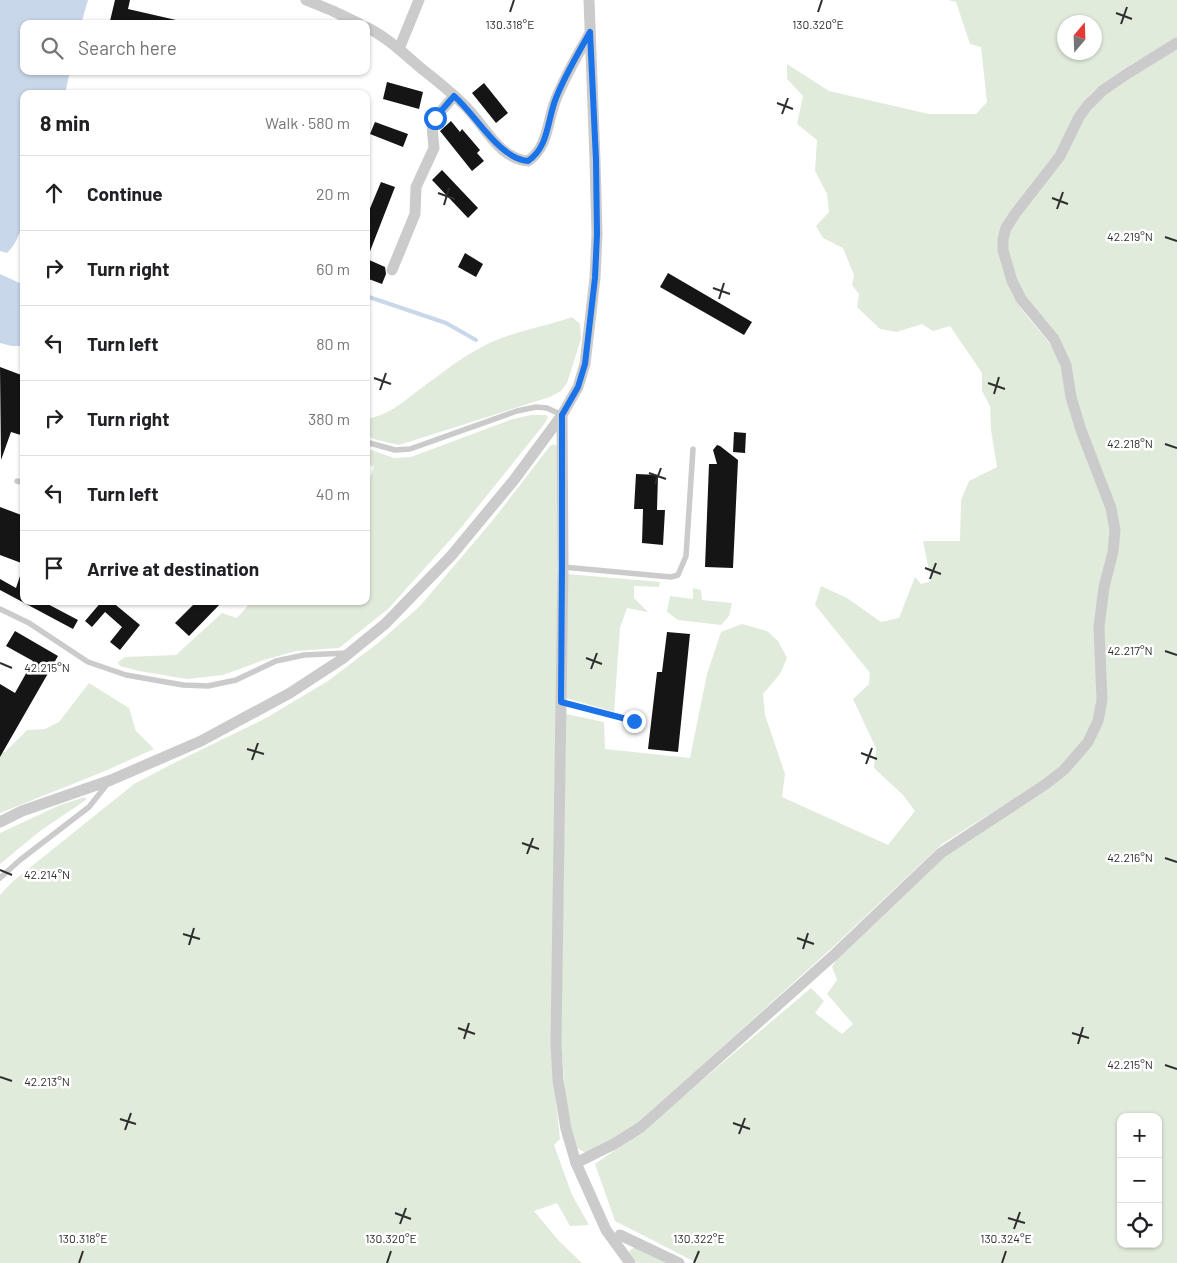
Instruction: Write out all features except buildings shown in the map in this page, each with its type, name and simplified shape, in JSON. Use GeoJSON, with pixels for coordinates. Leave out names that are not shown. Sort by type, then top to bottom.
{"type":"FeatureCollection","features":[{"type":"Feature","properties":{"kind":"street"},"geometry":{"type":"LineString","coordinates":[[306,0],[352,20]]}},
{"type":"Feature","properties":{"kind":"street"},"geometry":{"type":"LineString","coordinates":[[398,49],[419,0]]}},
{"type":"Feature","properties":{"kind":"street"},"geometry":{"type":"LineString","coordinates":[[0,822],[22,811],[111,780],[201,741],[290,693],[349,653],[385,624],[451,556],[514,480],[562,415],[578,387],[585,364],[595,278],[597,234],[596,160],[589,0]]}},
{"type":"Feature","properties":{"kind":"street"},"geometry":{"type":"LineString","coordinates":[[370,29],[377,32],[464,104],[494,141],[508,154],[518,160],[528,161],[536,156],[543,144],[555,99],[590,32]]}},
{"type":"Feature","properties":{"kind":"street"},"geometry":{"type":"LineString","coordinates":[[576,1163],[614,1144],[641,1127],[834,955],[941,853],[1046,784],[1064,770],[1088,742],[1098,721],[1102,700],[1098,627],[1102,598],[1113,552],[1114,530],[1111,508],[1076,414],[1066,365],[1054,339],[1021,299],[1012,281],[1003,250],[1004,239],[1006,228],[1060,156],[1079,117],[1088,105],[1102,91],[1177,43]]}},
{"type":"Feature","properties":{"kind":"street"},"geometry":{"type":"LineString","coordinates":[[392,270],[415,214],[416,186],[434,148],[432,126],[435,118],[454,96]]}},
{"type":"Feature","properties":{"kind":"street"},"geometry":{"type":"LineString","coordinates":[[562,415],[561,702],[556,1042],[558,1080],[566,1129],[576,1163],[606,1230],[630,1263]]}},
{"type":"Feature","properties":{"kind":"street"},"geometry":{"type":"LineString","coordinates":[[620,1235],[679,1263]]}},
{"type":"Feature","properties":{"kind":"lane"},"geometry":{"type":"LineString","coordinates":[[370,443],[395,450],[410,449],[536,407],[547,408],[562,415]]}},
{"type":"Feature","properties":{"kind":"lane"},"geometry":{"type":"LineString","coordinates":[[562,567],[671,577],[678,575],[686,556],[693,449]]}},
{"type":"Feature","properties":{"kind":"lane"},"geometry":{"type":"LineString","coordinates":[[0,609],[29,623],[88,662],[126,675],[182,685],[208,686],[236,680],[276,661],[304,655],[349,653]]}},
{"type":"Feature","properties":{"kind":"lane"},"geometry":{"type":"LineString","coordinates":[[561,702],[634,721]]}},
{"type":"Feature","properties":{"kind":"lane"},"geometry":{"type":"LineString","coordinates":[[0,878],[20,860],[89,807],[111,780]]}},
{"type":"Feature","properties":{"kind":"green space"},"geometry":{"type":"Polygon","coordinates":[[[948,0],[1177,0],[1177,38],[1123,69],[1092,92],[1082,105],[1057,151],[1040,177],[999,252],[1008,283],[1016,301],[1057,355],[1109,511],[1111,529],[1094,721],[1083,740],[1061,766],[1042,781],[942,844],[833,947],[637,1124],[592,1153],[584,1152],[575,1147],[567,1117],[561,1040],[566,714],[604,722],[605,749],[690,758],[707,674],[721,632],[742,624],[767,631],[778,641],[787,658],[780,674],[763,694],[765,715],[785,774],[782,797],[888,845],[915,811],[903,795],[874,768],[876,748],[853,699],[869,684],[870,673],[815,605],[821,586],[847,598],[881,622],[899,618],[915,577],[921,584],[931,581],[923,541],[960,541],[961,500],[969,481],[997,467],[991,430],[990,406],[982,391],[982,373],[950,326],[933,331],[922,324],[897,332],[880,329],[857,307],[859,294],[852,285],[854,275],[843,248],[823,238],[816,226],[829,212],[827,194],[815,171],[817,140],[797,124],[803,96],[787,79],[787,64],[829,91],[929,114],[976,114],[987,102],[981,47],[970,44],[956,2],[948,0]]]}},
{"type":"Feature","properties":{"kind":"green space"},"geometry":{"type":"Polygon","coordinates":[[[1177,49],[1177,1263],[697,1263],[615,1221],[595,1164],[642,1131],[811,988],[824,1001],[815,1013],[842,1034],[853,1024],[827,994],[837,980],[832,967],[838,957],[946,855],[1068,774],[1090,745],[1101,724],[1102,627],[1118,534],[1076,400],[1070,366],[1024,297],[1016,281],[1008,249],[1011,229],[1084,119],[1104,94],[1177,49]]]}},
{"type":"Feature","properties":{"kind":"green space"},"geometry":{"type":"Polygon","coordinates":[[[572,317],[580,324],[581,339],[567,383],[561,391],[550,397],[399,445],[370,437],[370,418],[393,409],[472,353],[513,334],[572,317]]]}},
{"type":"Feature","properties":{"kind":"green space"},"geometry":{"type":"Polygon","coordinates":[[[531,415],[546,415],[548,417],[460,529],[388,609],[339,648],[296,651],[223,675],[187,679],[120,666],[118,662],[125,657],[176,655],[222,613],[237,618],[248,605],[370,605],[370,478],[374,467],[370,465],[370,449],[394,458],[411,457],[513,419],[531,415]]]}},
{"type":"Feature","properties":{"kind":"green space"},"geometry":{"type":"Polygon","coordinates":[[[554,444],[557,446],[559,453],[552,1066],[560,1139],[554,1145],[572,1195],[589,1225],[570,1226],[557,1203],[534,1211],[559,1241],[582,1263],[0,1263],[0,895],[12,882],[134,784],[266,718],[328,681],[378,643],[420,606],[493,520],[550,446],[554,444]]]}},
{"type":"Feature","properties":{"kind":"green space"},"geometry":{"type":"Polygon","coordinates":[[[568,574],[660,582],[659,587],[634,586],[634,598],[648,612],[627,608],[620,628],[614,712],[566,698],[568,574]]]}},
{"type":"Feature","properties":{"kind":"green space"},"geometry":{"type":"Polygon","coordinates":[[[693,588],[701,590],[702,600],[732,603],[729,616],[721,625],[678,620],[667,612],[670,596],[693,599],[693,588]]]}},
{"type":"Feature","properties":{"kind":"green space"},"geometry":{"type":"Polygon","coordinates":[[[89,683],[129,708],[136,731],[154,749],[105,771],[0,813],[0,752],[5,752],[27,730],[45,729],[59,722],[89,683]]]}},
{"type":"Feature","properties":{"kind":"green space"},"geometry":{"type":"Polygon","coordinates":[[[85,797],[86,800],[40,831],[0,864],[0,833],[60,805],[85,797]]]}},
{"type":"Feature","properties":{"kind":"green space"},"geometry":{"type":"Polygon","coordinates":[[[635,1247],[672,1263],[637,1263],[629,1251],[635,1247]]]}},
{"type":"Feature","properties":{"kind":"water"},"geometry":{"type":"Polygon","coordinates":[[[0,0],[88,0],[82,20],[20,20],[20,75],[69,75],[66,90],[20,90],[20,231],[7,253],[0,251],[0,0]]]}},
{"type":"Feature","properties":{"kind":"water"},"geometry":{"type":"Polygon","coordinates":[[[0,274],[20,283],[20,346],[0,343],[0,274]]]}},
{"type":"Feature","properties":{"kind":"waterway"},"geometry":{"type":"LineString","coordinates":[[370,297],[446,323],[476,340]]}},
{"type":"Feature","properties":{"kind":"route"},"geometry":{"type":"LineString","coordinates":[[435,118],[454,96],[464,104],[494,141],[508,154],[518,160],[528,161],[536,156],[543,144],[555,99],[590,32],[596,160],[597,234],[595,278],[585,364],[578,387],[562,415],[561,702],[634,721]]}}]}
